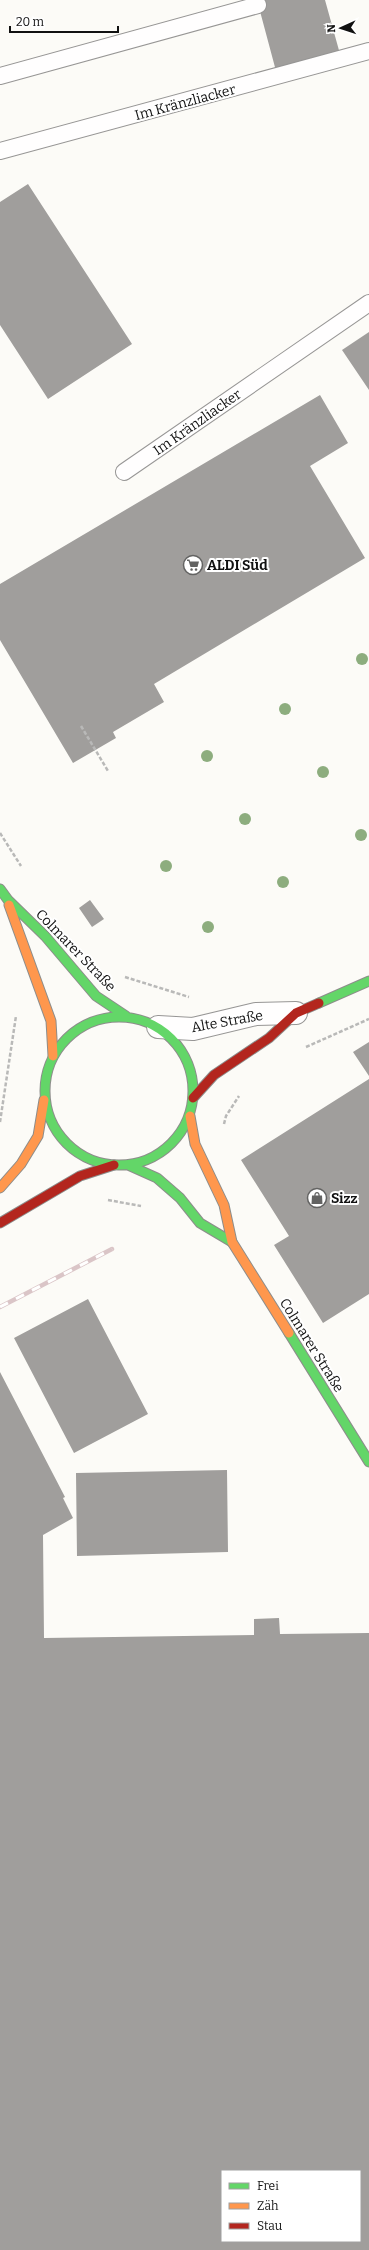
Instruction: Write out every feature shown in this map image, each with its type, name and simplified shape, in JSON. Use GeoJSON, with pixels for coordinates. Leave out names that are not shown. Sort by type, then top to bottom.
{"type":"FeatureCollection","features":[{"type":"Feature","properties":{"kind":"main road","name":"Colmarer Straße"},"geometry":{"type":"LineString","coordinates":[[0,889],[8,900],[45,936],[96,996],[126,1016]]}},
{"type":"Feature","properties":{"kind":"main road","name":"Colmarer Straße"},"geometry":{"type":"LineString","coordinates":[[8,900],[51,1022],[53,1056]]}},
{"type":"Feature","properties":{"kind":"main road","name":"Alte Straße"},"geometry":{"type":"LineString","coordinates":[[194,1098],[214,1075],[269,1038],[296,1013],[369,981]]}},
{"type":"Feature","properties":{"kind":"main road"},"geometry":{"type":"LineString","coordinates":[[0,1188],[21,1164],[38,1136],[45,1097],[46,1076],[53,1056],[66,1038],[84,1025],[104,1017],[126,1016],[143,1020],[158,1027],[174,1040],[186,1057],[192,1077],[194,1098],[190,1116],[180,1134],[166,1149],[148,1160],[128,1165],[114,1165],[87,1157],[75,1151],[59,1136],[50,1118],[45,1097]]}},
{"type":"Feature","properties":{"kind":"main road","name":"Colmarer Straße"},"geometry":{"type":"LineString","coordinates":[[190,1116],[195,1144],[224,1205],[232,1242],[369,1462]]}},
{"type":"Feature","properties":{"kind":"main road"},"geometry":{"type":"LineString","coordinates":[[0,1223],[10,1219],[80,1176],[114,1165]]}},
{"type":"Feature","properties":{"kind":"main road","name":"Colmarer Straße"},"geometry":{"type":"LineString","coordinates":[[128,1165],[157,1178],[180,1198],[200,1223],[232,1242]]}},
{"type":"Feature","properties":{"kind":"street","name":"Alte Straße"},"geometry":{"type":"LineString","coordinates":[[158,1027],[193,1029],[256,1014],[296,1013]]}},
{"type":"Feature","properties":{"kind":"lane"},"geometry":{"type":"LineString","coordinates":[[0,76],[258,5]]}},
{"type":"Feature","properties":{"kind":"lane","name":"Im Kränzliacker"},"geometry":{"type":"LineString","coordinates":[[0,151],[369,51]]}},
{"type":"Feature","properties":{"kind":"lane","name":"Im Kränzliacker"},"geometry":{"type":"LineString","coordinates":[[124,472],[369,304]]}},
{"type":"Feature","properties":{"kind":"path"},"geometry":{"type":"LineString","coordinates":[[80,726],[108,771]]}},
{"type":"Feature","properties":{"kind":"path"},"geometry":{"type":"LineString","coordinates":[[120,975],[196,999]]}},
{"type":"Feature","properties":{"kind":"path"},"geometry":{"type":"LineString","coordinates":[[0,1122],[16,1015],[19,1010]]}},
{"type":"Feature","properties":{"kind":"path"},"geometry":{"type":"LineString","coordinates":[[305,1047],[369,1019]]}},
{"type":"Feature","properties":{"kind":"path"},"geometry":{"type":"LineString","coordinates":[[222,1130],[226,1116],[242,1091]]}},
{"type":"Feature","properties":{"kind":"path"},"geometry":{"type":"LineString","coordinates":[[102,1198],[145,1207]]}},
{"type":"Feature","properties":{"kind":"building"},"geometry":{"type":"Polygon","coordinates":[[[257,0],[325,0],[340,54],[276,71],[257,0]]]}},
{"type":"Feature","properties":{"kind":"building"},"geometry":{"type":"Polygon","coordinates":[[[28,184],[132,344],[48,399],[0,325],[0,202],[28,184]]]}},
{"type":"Feature","properties":{"kind":"building"},"geometry":{"type":"Polygon","coordinates":[[[369,332],[369,390],[342,350],[369,332]]]}},
{"type":"Feature","properties":{"kind":"building","name":"ALDI Süd"},"geometry":{"type":"Polygon","coordinates":[[[320,395],[348,443],[310,466],[365,558],[154,684],[164,702],[113,732],[116,738],[73,763],[0,640],[0,584],[320,395]]]}},
{"type":"Feature","properties":{"kind":"building"},"geometry":{"type":"Polygon","coordinates":[[[90,900],[104,919],[92,927],[79,908],[90,900]]]}},
{"type":"Feature","properties":{"kind":"building"},"geometry":{"type":"Polygon","coordinates":[[[369,1042],[369,1076],[353,1052],[369,1042]]]}},
{"type":"Feature","properties":{"kind":"building","name":"Sizz"},"geometry":{"type":"Polygon","coordinates":[[[369,1079],[369,1294],[323,1323],[274,1245],[289,1236],[241,1160],[369,1079]]]}},
{"type":"Feature","properties":{"kind":"building"},"geometry":{"type":"Polygon","coordinates":[[[88,1299],[148,1414],[74,1453],[14,1338],[88,1299]]]}},
{"type":"Feature","properties":{"kind":"building"},"geometry":{"type":"Polygon","coordinates":[[[0,1372],[65,1497],[63,1498],[73,1518],[43,1535],[44,1638],[254,1635],[254,1619],[279,1618],[280,1634],[369,1633],[369,2250],[0,2250],[0,1372]]]}},
{"type":"Feature","properties":{"kind":"building"},"geometry":{"type":"Polygon","coordinates":[[[227,1470],[228,1552],[77,1556],[76,1473],[227,1470]]]}},
{"type":"Feature","properties":{"kind":"railway"},"geometry":{"type":"LineString","coordinates":[[0,1307],[112,1249]]}},
{"type":"Feature","properties":{"kind":"traffic: fast"},"geometry":{"type":"LineString","coordinates":[[0,889],[8,900],[45,936],[96,996],[126,1016]]}},
{"type":"Feature","properties":{"kind":"traffic: fast"},"geometry":{"type":"LineString","coordinates":[[319,1003],[369,981]]}},
{"type":"Feature","properties":{"kind":"traffic: fast"},"geometry":{"type":"LineString","coordinates":[[126,1017],[141,1020],[154,1025],[172,1038],[185,1056],[188,1063],[192,1076],[193,1091],[192,1106],[188,1119],[185,1126],[172,1144],[154,1157],[147,1160],[134,1164],[112,1165],[97,1162],[84,1157],[66,1144],[53,1126],[50,1119],[46,1106],[45,1084],[48,1069],[53,1056],[66,1038],[84,1025],[91,1022],[104,1018],[126,1017]]}},
{"type":"Feature","properties":{"kind":"traffic: fast"},"geometry":{"type":"LineString","coordinates":[[128,1165],[157,1178],[180,1198],[200,1223],[232,1242]]}},
{"type":"Feature","properties":{"kind":"traffic: fast"},"geometry":{"type":"LineString","coordinates":[[289,1333],[369,1462]]}},
{"type":"Feature","properties":{"kind":"traffic: slow"},"geometry":{"type":"LineString","coordinates":[[9,905],[51,1021],[53,1056]]}},
{"type":"Feature","properties":{"kind":"traffic: slow"},"geometry":{"type":"LineString","coordinates":[[0,1188],[21,1164],[38,1136],[44,1100]]}},
{"type":"Feature","properties":{"kind":"traffic: slow"},"geometry":{"type":"LineString","coordinates":[[190,1116],[195,1144],[224,1205],[232,1242],[289,1333]]}},
{"type":"Feature","properties":{"kind":"traffic: jam"},"geometry":{"type":"LineString","coordinates":[[193,1098],[214,1075],[269,1038],[296,1013],[319,1003]]}},
{"type":"Feature","properties":{"kind":"traffic: jam"},"geometry":{"type":"LineString","coordinates":[[0,1223],[80,1176],[114,1165]]}},
{"type":"Feature","properties":{"kind":"place","name":"ALDI Süd"},"geometry":{"type":"Point","coordinates":[193,565]}},
{"type":"Feature","properties":{"kind":"place","name":"Sizz"},"geometry":{"type":"Point","coordinates":[317,1198]}}]}
